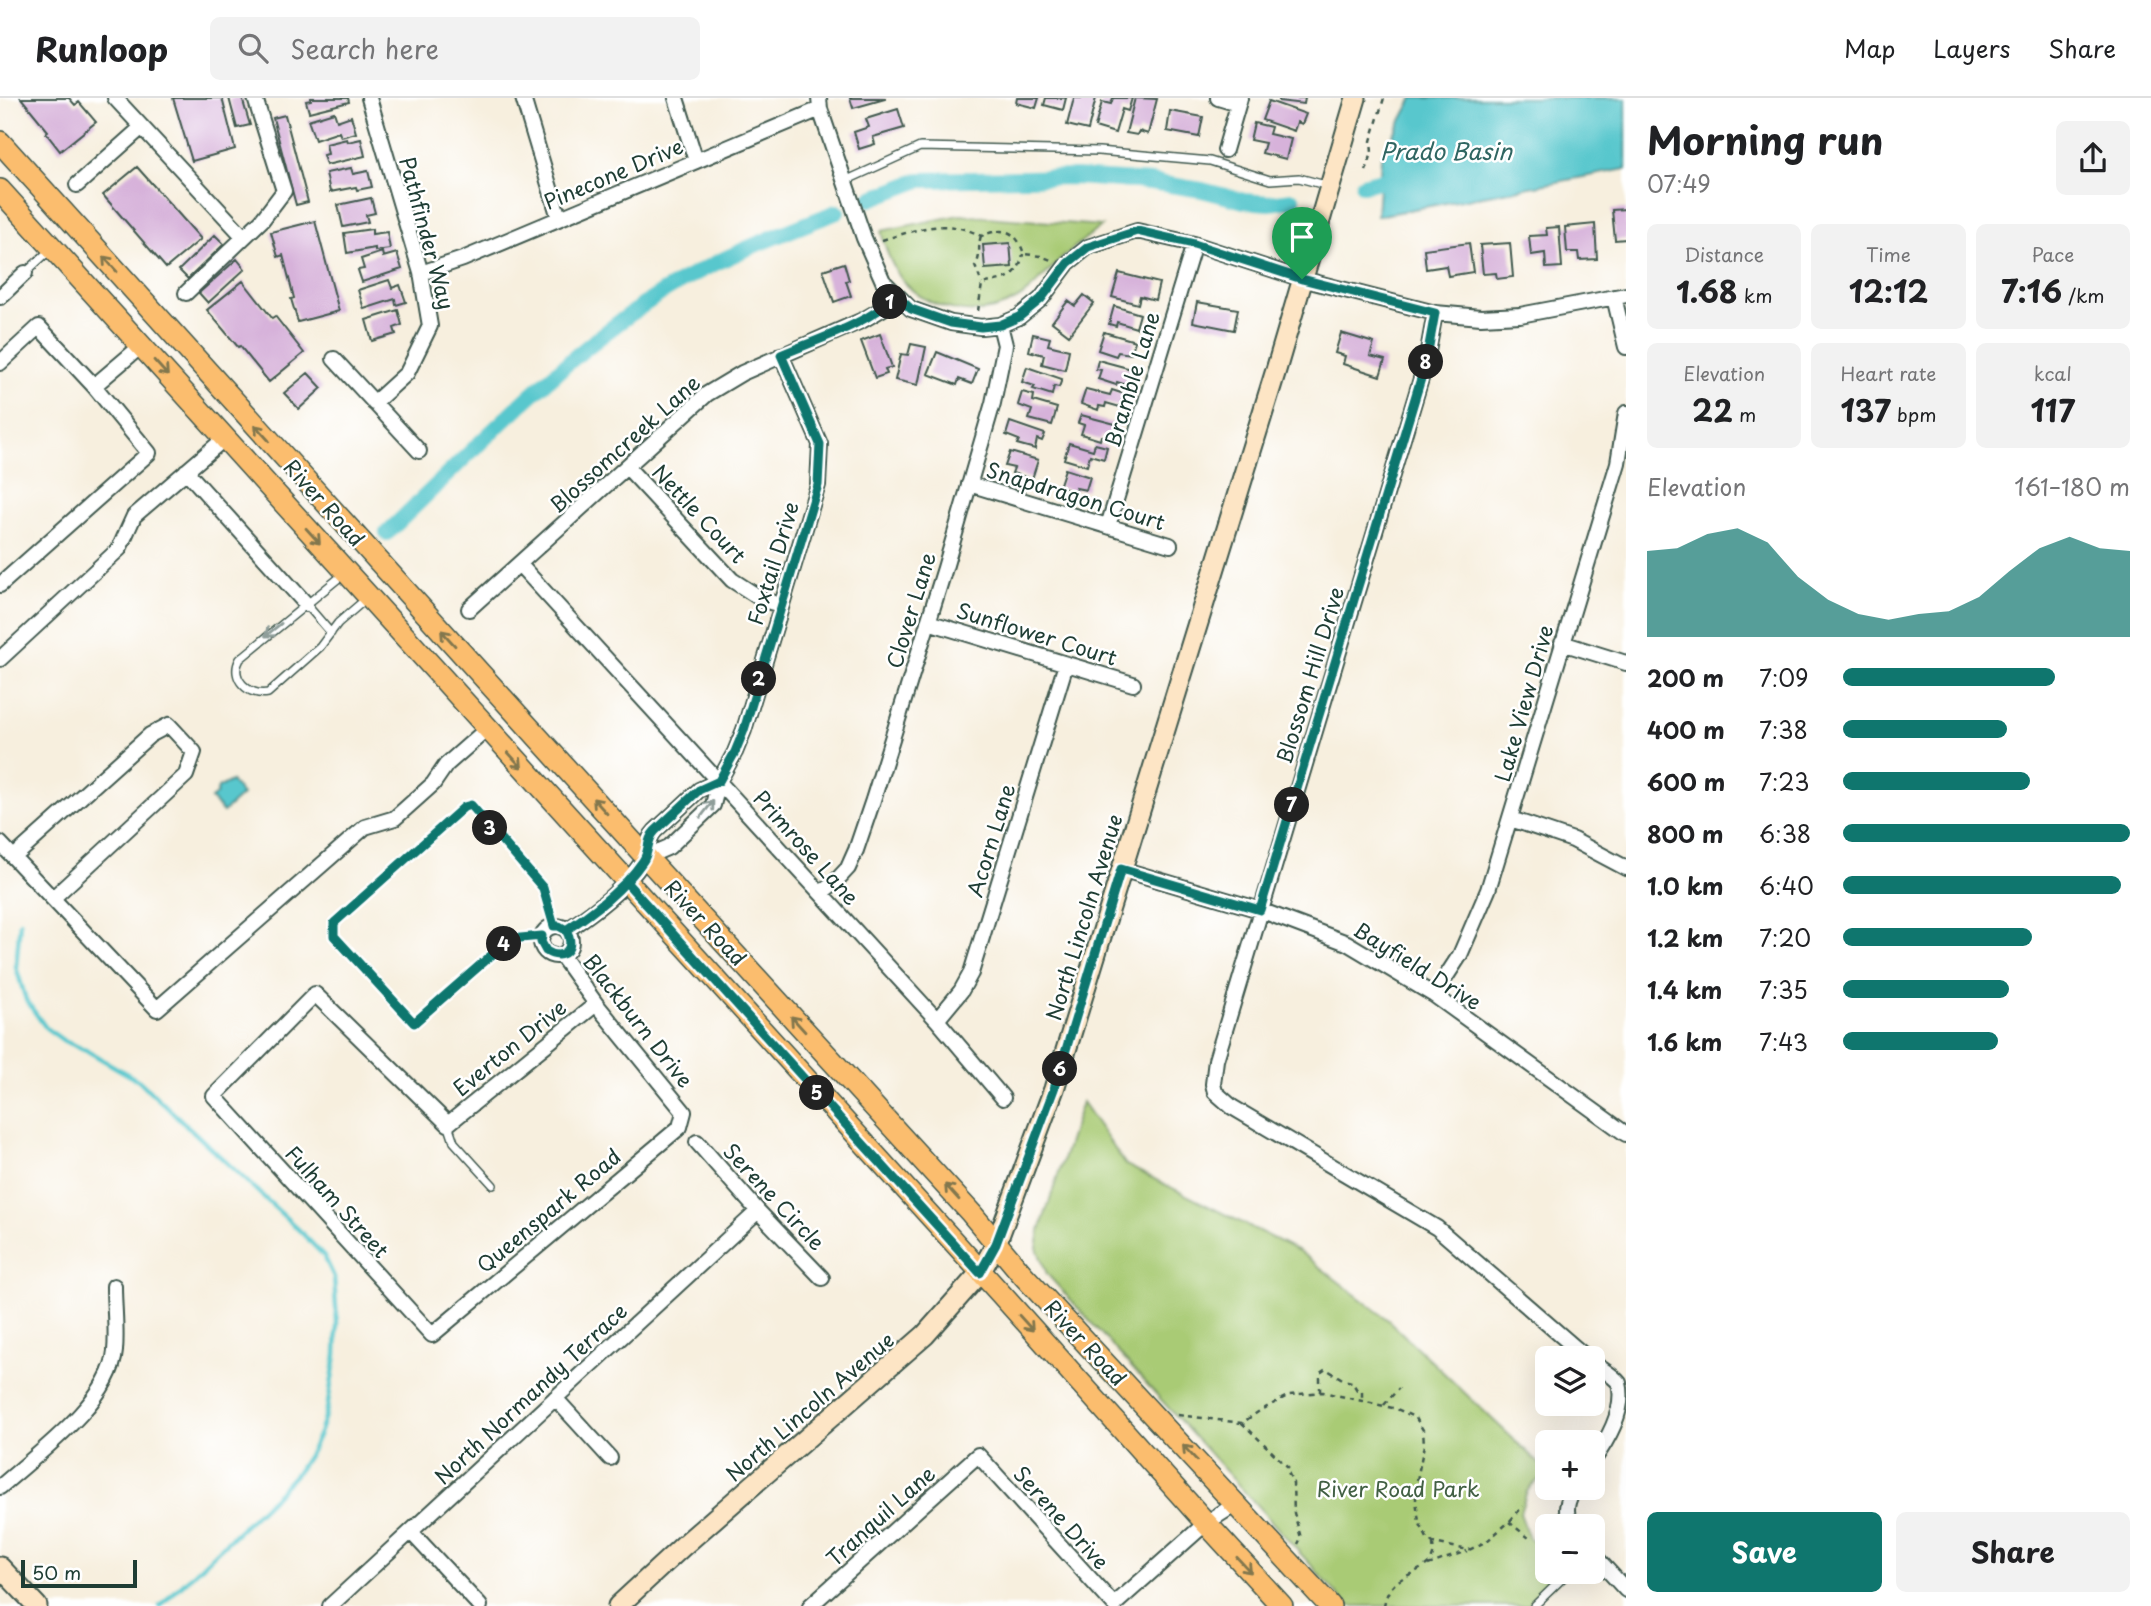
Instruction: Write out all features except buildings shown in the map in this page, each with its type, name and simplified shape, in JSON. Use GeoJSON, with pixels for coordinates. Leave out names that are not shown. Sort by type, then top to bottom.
{"type":"FeatureCollection","features":[{"type":"Feature","properties":{"kind":"main road","name":"North Lincoln Avenue"},"geometry":{"type":"LineString","coordinates":[[618,1606],[925,1335],[980,1273],[996,1244],[1054,1089],[1276,370],[1356,98]]}},
{"type":"Feature","properties":{"kind":"main road","name":"River Road"},"geometry":{"type":"LineString","coordinates":[[0,142],[971,1213],[996,1244],[1330,1606]]}},
{"type":"Feature","properties":{"kind":"main road","name":"River Road"},"geometry":{"type":"LineString","coordinates":[[0,190],[1282,1606]]}},
{"type":"Feature","properties":{"kind":"main road"},"geometry":{"type":"LineString","coordinates":[[0,1567],[37,1606]]}},
{"type":"Feature","properties":{"kind":"street"},"geometry":{"type":"LineString","coordinates":[[115,98],[244,237]]}},
{"type":"Feature","properties":{"kind":"street"},"geometry":{"type":"LineString","coordinates":[[186,293],[262,220],[284,191],[255,98]]}},
{"type":"Feature","properties":{"kind":"street","name":"Pathfinder Way"},"geometry":{"type":"LineString","coordinates":[[369,98],[421,272],[430,326],[407,373],[374,403]]}},
{"type":"Feature","properties":{"kind":"street"},"geometry":{"type":"LineString","coordinates":[[523,98],[559,218]]}},
{"type":"Feature","properties":{"kind":"street"},"geometry":{"type":"LineString","coordinates":[[676,98],[696,161]]}},
{"type":"Feature","properties":{"kind":"street"},"geometry":{"type":"LineString","coordinates":[[1218,98],[1239,101],[1225,150]]}},
{"type":"Feature","properties":{"kind":"street"},"geometry":{"type":"LineString","coordinates":[[819,103],[867,247],[883,281],[911,309],[951,323],[981,327],[1000,325],[1019,317],[1041,299],[1068,263],[1088,247],[1137,231],[1194,244],[1302,279],[1435,313],[1481,317],[1520,315],[1620,296],[1626,347]]}},
{"type":"Feature","properties":{"kind":"street","name":"Pinecone Drive"},"geometry":{"type":"LineString","coordinates":[[421,272],[463,259],[696,161],[819,103]]}},
{"type":"Feature","properties":{"kind":"street"},"geometry":{"type":"LineString","coordinates":[[76,185],[142,127]]}},
{"type":"Feature","properties":{"kind":"street","name":"Bramble Lane"},"geometry":{"type":"LineString","coordinates":[[1108,526],[1194,244]]}},
{"type":"Feature","properties":{"kind":"street"},"geometry":{"type":"LineString","coordinates":[[0,298],[25,273]]}},
{"type":"Feature","properties":{"kind":"street","name":"Blossomcreek Lane"},"geometry":{"type":"LineString","coordinates":[[470,609],[707,394],[742,373],[863,320],[881,310],[897,296]]}},
{"type":"Feature","properties":{"kind":"street","name":"Blossom Hill Drive"},"geometry":{"type":"LineString","coordinates":[[1435,313],[1426,362],[1260,910],[1216,1060],[1213,1084],[1215,1091],[1252,1121],[1437,1228],[1573,1346]]}},
{"type":"Feature","properties":{"kind":"street","name":"Clover Lane"},"geometry":{"type":"LineString","coordinates":[[821,893],[848,868],[856,850],[928,622],[993,403],[1005,345],[1000,325]]}},
{"type":"Feature","properties":{"kind":"street"},"geometry":{"type":"LineString","coordinates":[[0,363],[39,327],[94,386],[149,453],[0,585]]}},
{"type":"Feature","properties":{"kind":"street"},"geometry":{"type":"LineString","coordinates":[[94,386],[141,346]]}},
{"type":"Feature","properties":{"kind":"street","name":"Foxtail Drive"},"geometry":{"type":"LineString","coordinates":[[646,857],[669,847],[713,805],[719,781],[744,730],[818,485],[820,444],[781,355]]}},
{"type":"Feature","properties":{"kind":"street"},"geometry":{"type":"LineString","coordinates":[[334,359],[419,451]]}},
{"type":"Feature","properties":{"kind":"street","name":"Lake View Drive"},"geometry":{"type":"LineString","coordinates":[[1434,995],[1465,944],[1488,890],[1562,643],[1622,464],[1626,414]]}},
{"type":"Feature","properties":{"kind":"street"},"geometry":{"type":"LineString","coordinates":[[0,659],[119,549],[134,516],[225,438]]}},
{"type":"Feature","properties":{"kind":"street","name":"Nettle Court"},"geometry":{"type":"LineString","coordinates":[[627,467],[732,580],[763,600],[781,606]]}},
{"type":"Feature","properties":{"kind":"street"},"geometry":{"type":"LineString","coordinates":[[186,471],[306,604]]}},
{"type":"Feature","properties":{"kind":"street","name":"Snapdragon Court"},"geometry":{"type":"LineString","coordinates":[[969,484],[1170,545]]}},
{"type":"Feature","properties":{"kind":"street","name":"Primrose Lane"},"geometry":{"type":"LineString","coordinates":[[520,565],[937,1020],[1003,1098]]}},
{"type":"Feature","properties":{"kind":"street","name":"Sunflower Court"},"geometry":{"type":"LineString","coordinates":[[928,622],[1133,684]]}},
{"type":"Feature","properties":{"kind":"street"},"geometry":{"type":"LineString","coordinates":[[1562,643],[1626,663]]}},
{"type":"Feature","properties":{"kind":"street","name":"Acorn Lane"},"geometry":{"type":"LineString","coordinates":[[937,1020],[961,991],[971,973],[1066,664]]}},
{"type":"Feature","properties":{"kind":"street"},"geometry":{"type":"LineString","coordinates":[[13,857],[150,735],[169,725],[194,752],[187,775],[53,898]]}},
{"type":"Feature","properties":{"kind":"street"},"geometry":{"type":"LineString","coordinates":[[0,843],[157,1009],[365,827],[395,818],[433,784],[446,765],[487,729]]}},
{"type":"Feature","properties":{"kind":"street"},"geometry":{"type":"LineString","coordinates":[[560,928],[571,938],[571,944],[561,955],[551,955],[541,942],[548,928],[560,928],[610,898],[646,857],[649,837],[699,790],[719,781]]}},
{"type":"Feature","properties":{"kind":"street"},"geometry":{"type":"LineString","coordinates":[[1511,819],[1573,840],[1626,868]]}},
{"type":"Feature","properties":{"kind":"street","name":"Bayfield Drive"},"geometry":{"type":"LineString","coordinates":[[1121,869],[1260,910],[1347,943],[1434,995],[1626,1133]]}},
{"type":"Feature","properties":{"kind":"street","name":"Blackburn Drive"},"geometry":{"type":"LineString","coordinates":[[561,955],[596,1004],[684,1112]]}},
{"type":"Feature","properties":{"kind":"street","name":"Fulham Street"},"geometry":{"type":"LineString","coordinates":[[432,1335],[214,1096],[316,994],[448,1124]]}},
{"type":"Feature","properties":{"kind":"street","name":"Everton Drive"},"geometry":{"type":"LineString","coordinates":[[448,1124],[596,1004]]}},
{"type":"Feature","properties":{"kind":"street","name":"Queenspark Road"},"geometry":{"type":"LineString","coordinates":[[432,1335],[680,1127],[684,1112]]}},
{"type":"Feature","properties":{"kind":"street","name":"Serene Circle"},"geometry":{"type":"LineString","coordinates":[[697,1142],[822,1278]]}},
{"type":"Feature","properties":{"kind":"street","name":"North Normandy Terrace"},"geometry":{"type":"LineString","coordinates":[[330,1606],[758,1211]]}},
{"type":"Feature","properties":{"kind":"street"},"geometry":{"type":"LineString","coordinates":[[0,1488],[88,1408],[107,1381],[115,1353],[114,1286]]}},
{"type":"Feature","properties":{"kind":"street"},"geometry":{"type":"LineString","coordinates":[[1605,1372],[1618,1382],[1626,1397],[1624,1412],[1605,1442]]}},
{"type":"Feature","properties":{"kind":"street"},"geometry":{"type":"LineString","coordinates":[[555,1398],[610,1458]]}},
{"type":"Feature","properties":{"kind":"street","name":"Serene Drive"},"geometry":{"type":"LineString","coordinates":[[978,1455],[1114,1606]]}},
{"type":"Feature","properties":{"kind":"street","name":"Tranquil Lane"},"geometry":{"type":"LineString","coordinates":[[810,1606],[978,1455]]}},
{"type":"Feature","properties":{"kind":"street"},"geometry":{"type":"LineString","coordinates":[[1114,1606],[1206,1524],[1236,1504]]}},
{"type":"Feature","properties":{"kind":"street"},"geometry":{"type":"LineString","coordinates":[[411,1532],[480,1606]]}},
{"type":"Feature","properties":{"kind":"street"},"geometry":{"type":"LineString","coordinates":[[1605,1567],[1626,1590]]}},
{"type":"Feature","properties":{"kind":"lane"},"geometry":{"type":"LineString","coordinates":[[845,182],[920,147],[1099,150],[1210,161],[1270,180],[1299,178],[1330,186]]}},
{"type":"Feature","properties":{"kind":"lane"},"geometry":{"type":"LineString","coordinates":[[25,273],[52,248]]}},
{"type":"Feature","properties":{"kind":"lane"},"geometry":{"type":"LineString","coordinates":[[346,572],[240,659],[236,670],[248,690],[268,693],[320,647],[338,623],[368,597]]}},
{"type":"Feature","properties":{"kind":"lane"},"geometry":{"type":"LineString","coordinates":[[306,604],[331,633]]}},
{"type":"Feature","properties":{"kind":"lane"},"geometry":{"type":"LineString","coordinates":[[542,936],[510,939],[414,1023],[334,936],[334,923],[464,807],[471,805],[543,888],[560,928]]}},
{"type":"Feature","properties":{"kind":"lane"},"geometry":{"type":"LineString","coordinates":[[677,810],[691,827]]}},
{"type":"Feature","properties":{"kind":"lane"},"geometry":{"type":"LineString","coordinates":[[448,1124],[454,1142],[493,1185]]}},
{"type":"Feature","properties":{"kind":"lane"},"geometry":{"type":"LineString","coordinates":[[1534,1606],[1557,1584]]}},
{"type":"Feature","properties":{"kind":"path"},"geometry":{"type":"LineString","coordinates":[[1366,171],[1372,153],[1371,141],[1384,98]]}},
{"type":"Feature","properties":{"kind":"path"},"geometry":{"type":"LineString","coordinates":[[880,240],[930,226],[955,226],[981,236]]}},
{"type":"Feature","properties":{"kind":"path"},"geometry":{"type":"LineString","coordinates":[[978,314],[982,284],[975,266],[979,260],[978,246],[981,236],[994,230],[1006,230],[1016,238],[1024,254],[1020,268],[1015,274],[997,282],[982,284]]}},
{"type":"Feature","properties":{"kind":"path"},"geometry":{"type":"LineString","coordinates":[[1024,254],[1041,256],[1058,264]]}},
{"type":"Feature","properties":{"kind":"path"},"geometry":{"type":"LineString","coordinates":[[1320,1392],[1320,1373],[1326,1369],[1343,1380],[1352,1382],[1357,1390],[1363,1392],[1363,1400]]}},
{"type":"Feature","properties":{"kind":"path"},"geometry":{"type":"LineString","coordinates":[[1384,1405],[1399,1388]]}},
{"type":"Feature","properties":{"kind":"path"},"geometry":{"type":"LineString","coordinates":[[1242,1423],[1289,1395],[1320,1392],[1384,1405],[1416,1418],[1423,1430],[1424,1445],[1416,1485],[1419,1522],[1427,1538],[1433,1543],[1469,1550]]}},
{"type":"Feature","properties":{"kind":"path"},"geometry":{"type":"LineString","coordinates":[[1174,1415],[1242,1423],[1289,1468],[1293,1483],[1294,1513],[1301,1538],[1297,1545]]}},
{"type":"Feature","properties":{"kind":"path"},"geometry":{"type":"LineString","coordinates":[[1384,1606],[1386,1593],[1392,1585],[1427,1565],[1487,1541],[1522,1506]]}},
{"type":"Feature","properties":{"kind":"path"},"geometry":{"type":"LineString","coordinates":[[1508,1522],[1529,1538]]}},
{"type":"Feature","properties":{"kind":"path"},"geometry":{"type":"LineString","coordinates":[[1427,1565],[1433,1557],[1433,1543]]}},
{"type":"Feature","properties":{"kind":"green space"},"geometry":{"type":"Polygon","coordinates":[[[960,215],[1102,226],[1016,300],[986,310],[955,310],[926,300],[902,280],[895,269],[881,231],[960,215]]]}},
{"type":"Feature","properties":{"kind":"green space","name":"River Road Park"},"geometry":{"type":"Polygon","coordinates":[[[1082,1102],[1126,1165],[1299,1251],[1388,1320],[1535,1460],[1535,1483],[1527,1491],[1520,1513],[1529,1538],[1535,1541],[1535,1584],[1554,1584],[1526,1606],[1348,1606],[1047,1274],[1037,1248],[1040,1230],[1082,1102]]]}},
{"type":"Feature","properties":{"kind":"water","name":"Prado Basin"},"geometry":{"type":"Polygon","coordinates":[[[1413,98],[1626,98],[1626,169],[1377,216],[1381,158],[1413,98]]]}},
{"type":"Feature","properties":{"kind":"water"},"geometry":{"type":"Polygon","coordinates":[[[231,781],[242,795],[223,812],[211,799],[218,788],[231,781]]]}},
{"type":"Feature","properties":{"kind":"waterway"},"geometry":{"type":"LineString","coordinates":[[1363,185],[1401,175]]}},
{"type":"Feature","properties":{"kind":"waterway"},"geometry":{"type":"LineString","coordinates":[[870,199],[920,180],[1075,177],[1151,182],[1202,190],[1244,201],[1269,203],[1293,200]]}},
{"type":"Feature","properties":{"kind":"waterway"},"geometry":{"type":"LineString","coordinates":[[387,533],[519,406],[625,318],[705,268],[837,212]]}},
{"type":"Feature","properties":{"kind":"waterway"},"geometry":{"type":"LineString","coordinates":[[20,922],[16,967],[26,1000],[46,1028],[64,1041],[86,1050],[139,1081],[300,1231],[324,1256],[334,1277],[336,1355],[327,1409],[311,1451],[298,1471],[277,1494],[160,1606]]}},
{"type":"Feature","properties":{"kind":"route"},"geometry":{"type":"LineString","coordinates":[[1302,279],[1194,244],[1137,231],[1088,247],[1068,263],[1041,299],[1019,317],[1000,325],[981,327],[951,323],[911,309],[897,296],[881,310],[863,320],[781,355],[820,444],[818,485],[744,730],[719,781],[699,790],[655,831],[649,837],[646,857],[626,882],[610,898],[566,930],[554,926],[543,888],[471,805],[464,807],[334,923],[334,936],[414,1023],[510,939],[542,936],[541,942],[546,951],[551,955],[563,954],[571,944],[566,930],[584,918],[610,898],[626,882],[980,1273],[996,1244],[1054,1089],[1121,869],[1260,910],[1426,362],[1435,313],[1302,279]]}}]}
